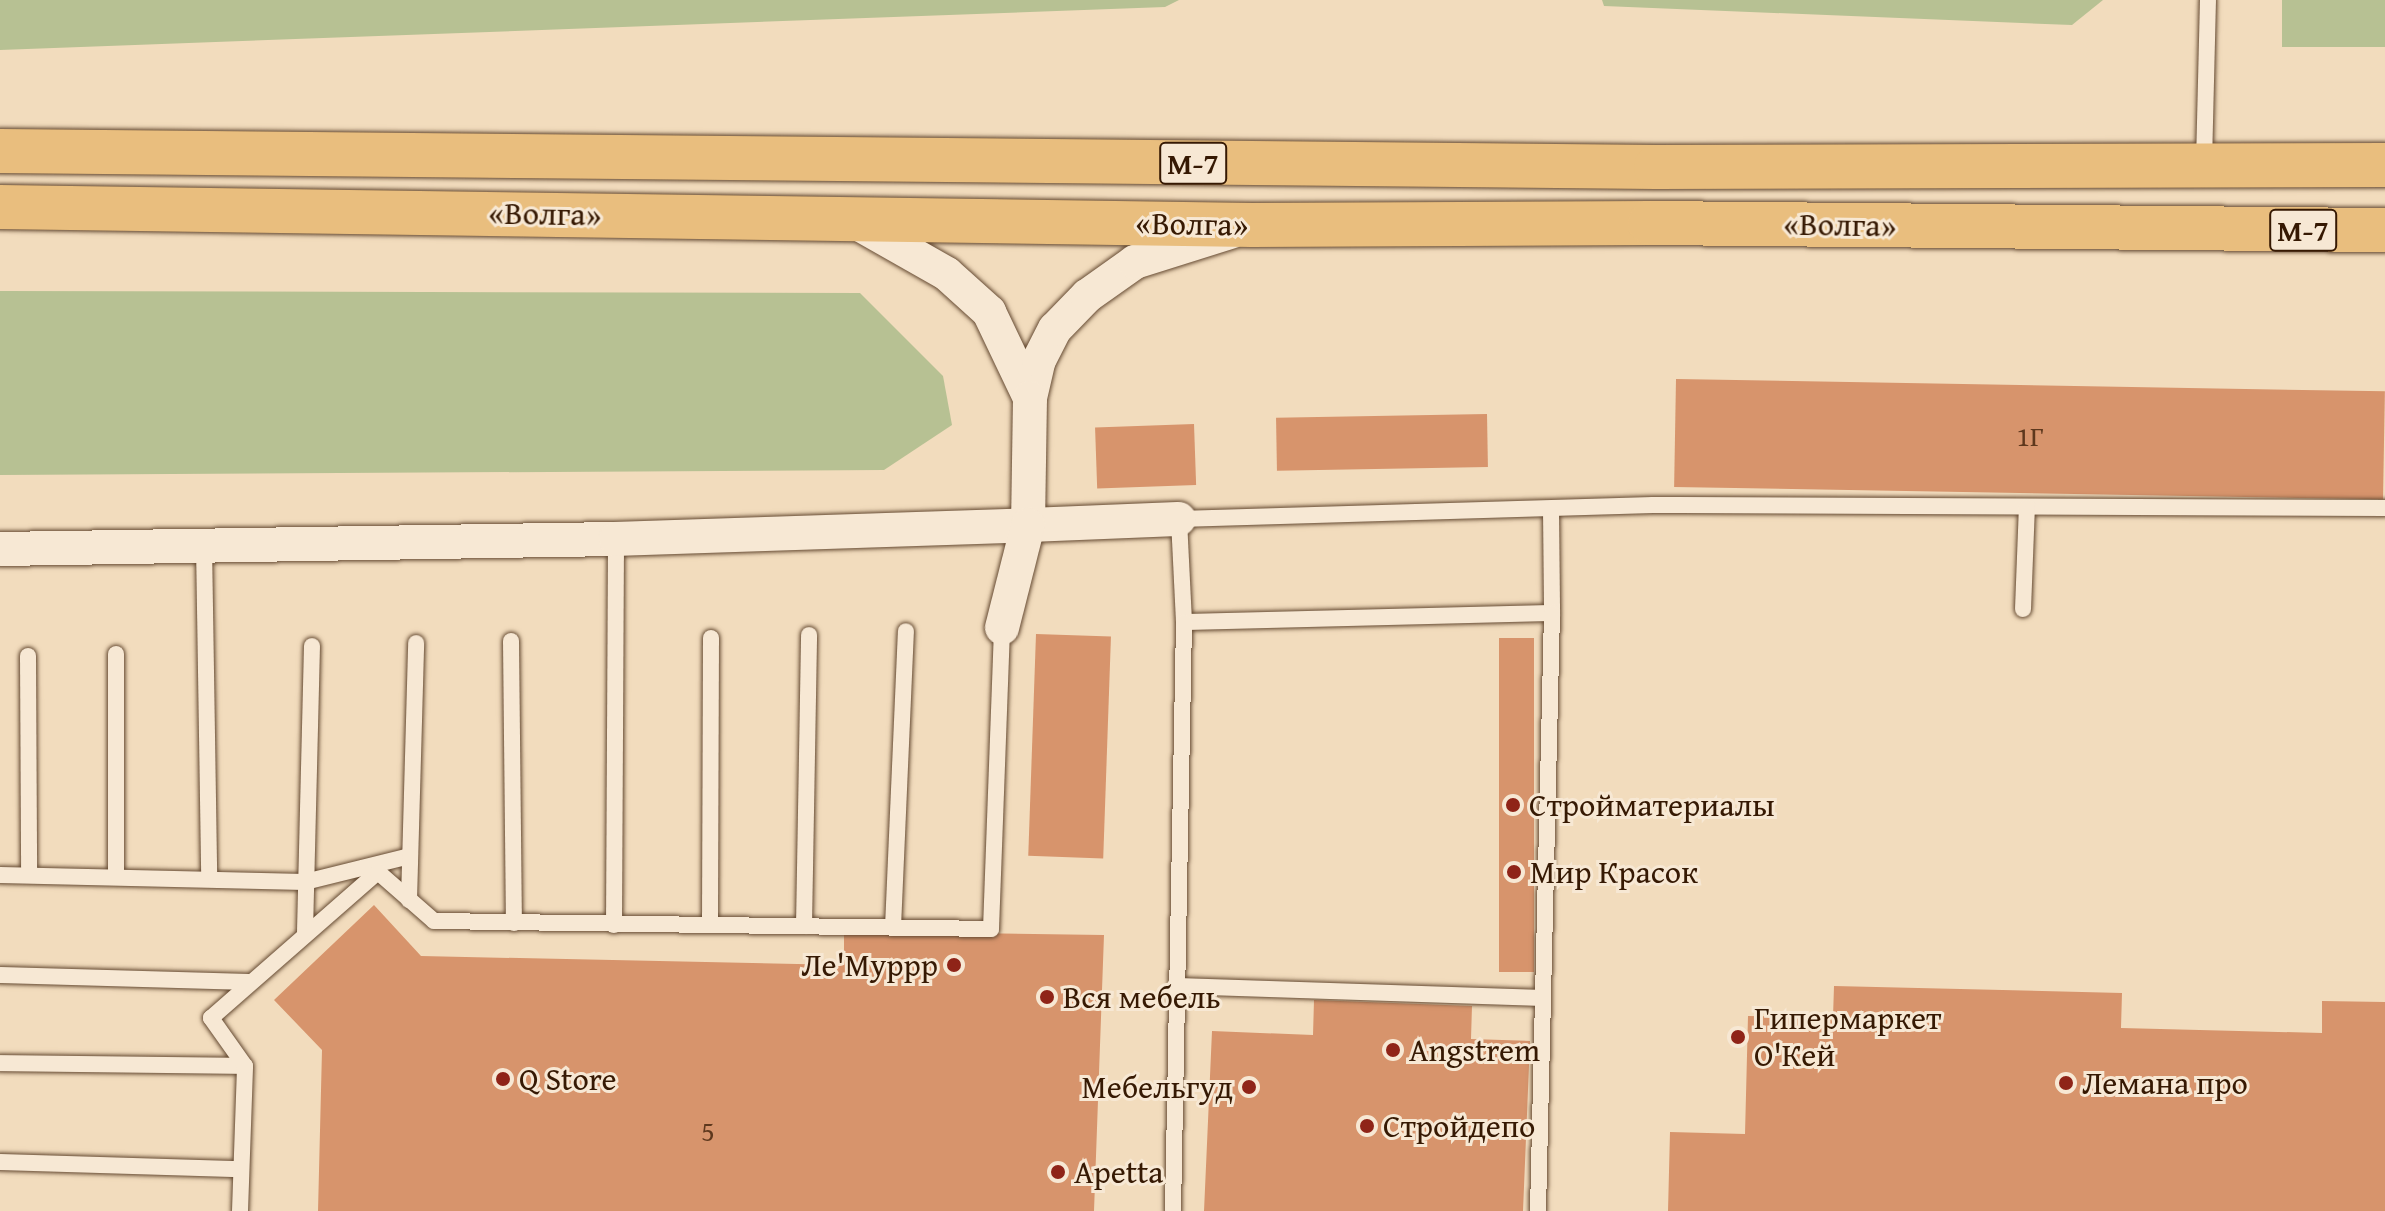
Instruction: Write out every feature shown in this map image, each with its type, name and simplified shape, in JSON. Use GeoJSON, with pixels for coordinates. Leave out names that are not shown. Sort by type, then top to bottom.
{"type":"FeatureCollection","features":[{"type":"Feature","properties":{"kind":"highway","name":"«Волга»"},"geometry":{"type":"LineString","coordinates":[[0,151],[1656,167],[2204,163],[2385,165]]}},
{"type":"Feature","properties":{"kind":"highway","name":"«Волга»"},"geometry":{"type":"LineString","coordinates":[[0,207],[1252,225],[1650,223],[2385,230]]}},
{"type":"Feature","properties":{"kind":"street"},"geometry":{"type":"LineString","coordinates":[[848,218],[947,274],[989,312],[1030,398]]}},
{"type":"Feature","properties":{"kind":"street"},"geometry":{"type":"LineString","coordinates":[[1002,628],[1028,525],[1030,398],[1039,360],[1055,329],[1087,296],[1135,262],[1252,225]]}},
{"type":"Feature","properties":{"kind":"street"},"geometry":{"type":"LineString","coordinates":[[0,549],[616,539],[1179,519]]}},
{"type":"Feature","properties":{"kind":"lane"},"geometry":{"type":"LineString","coordinates":[[2204,163],[2208,0]]}},
{"type":"Feature","properties":{"kind":"lane"},"geometry":{"type":"LineString","coordinates":[[1173,1211],[1184,622],[1179,519],[1653,505],[2385,508]]}},
{"type":"Feature","properties":{"kind":"lane"},"geometry":{"type":"LineString","coordinates":[[2023,609],[2027,507]]}},
{"type":"Feature","properties":{"kind":"lane"},"geometry":{"type":"LineString","coordinates":[[1538,1211],[1552,613],[1551,510]]}},
{"type":"Feature","properties":{"kind":"lane"},"geometry":{"type":"LineString","coordinates":[[614,925],[616,539]]}},
{"type":"Feature","properties":{"kind":"lane"},"geometry":{"type":"LineString","coordinates":[[204,544],[209,879]]}},
{"type":"Feature","properties":{"kind":"lane"},"geometry":{"type":"LineString","coordinates":[[1184,622],[1552,613]]}},
{"type":"Feature","properties":{"kind":"lane"},"geometry":{"type":"LineString","coordinates":[[240,1211],[245,1066],[211,1018],[305,932],[378,872],[434,921],[991,929],[1002,628]]}},
{"type":"Feature","properties":{"kind":"lane"},"geometry":{"type":"LineString","coordinates":[[893,927],[906,631]]}},
{"type":"Feature","properties":{"kind":"lane"},"geometry":{"type":"LineString","coordinates":[[804,926],[809,635]]}},
{"type":"Feature","properties":{"kind":"lane"},"geometry":{"type":"LineString","coordinates":[[710,924],[711,638]]}},
{"type":"Feature","properties":{"kind":"lane"},"geometry":{"type":"LineString","coordinates":[[511,641],[514,923]]}},
{"type":"Feature","properties":{"kind":"lane"},"geometry":{"type":"LineString","coordinates":[[409,900],[416,643]]}},
{"type":"Feature","properties":{"kind":"lane"},"geometry":{"type":"LineString","coordinates":[[305,932],[312,646]]}},
{"type":"Feature","properties":{"kind":"lane"},"geometry":{"type":"LineString","coordinates":[[116,654],[116,877]]}},
{"type":"Feature","properties":{"kind":"lane"},"geometry":{"type":"LineString","coordinates":[[28,656],[29,875]]}},
{"type":"Feature","properties":{"kind":"lane"},"geometry":{"type":"LineString","coordinates":[[0,875],[305,882],[410,856]]}},
{"type":"Feature","properties":{"kind":"lane"},"geometry":{"type":"LineString","coordinates":[[0,975],[250,982]]}},
{"type":"Feature","properties":{"kind":"lane"},"geometry":{"type":"LineString","coordinates":[[1178,986],[1543,998]]}},
{"type":"Feature","properties":{"kind":"lane"},"geometry":{"type":"LineString","coordinates":[[0,1063],[245,1066]]}},
{"type":"Feature","properties":{"kind":"lane"},"geometry":{"type":"LineString","coordinates":[[0,1162],[241,1169]]}},
{"type":"Feature","properties":{"kind":"green space"},"geometry":{"type":"Polygon","coordinates":[[[0,0],[1179,0],[1165,7],[0,50],[0,0]]]}},
{"type":"Feature","properties":{"kind":"green space"},"geometry":{"type":"Polygon","coordinates":[[[1602,0],[2103,0],[2072,25],[1604,6],[1602,0]]]}},
{"type":"Feature","properties":{"kind":"green space"},"geometry":{"type":"Polygon","coordinates":[[[2282,0],[2385,0],[2385,47],[2282,47],[2282,0]]]}},
{"type":"Feature","properties":{"kind":"green space"},"geometry":{"type":"Polygon","coordinates":[[[0,291],[860,293],[943,376],[952,425],[884,470],[0,475],[0,291]]]}},
{"type":"Feature","properties":{"kind":"building"},"geometry":{"type":"Polygon","coordinates":[[[1676,379],[2385,391],[2383,499],[1674,487],[1676,379]]]}},
{"type":"Feature","properties":{"kind":"building"},"geometry":{"type":"Polygon","coordinates":[[[1487,414],[1488,467],[1277,471],[1276,418],[1487,414]]]}},
{"type":"Feature","properties":{"kind":"building"},"geometry":{"type":"Polygon","coordinates":[[[1194,424],[1196,485],[1097,488],[1095,427],[1194,424]]]}},
{"type":"Feature","properties":{"kind":"building"},"geometry":{"type":"Polygon","coordinates":[[[1036,634],[1111,637],[1103,858],[1028,856],[1036,634]]]}},
{"type":"Feature","properties":{"kind":"building","name":"Стройматериалы"},"geometry":{"type":"Polygon","coordinates":[[[1499,638],[1534,638],[1534,972],[1499,972],[1499,638]]]}},
{"type":"Feature","properties":{"kind":"building"},"geometry":{"type":"Polygon","coordinates":[[[374,905],[421,956],[844,965],[844,931],[1104,935],[1094,1211],[318,1211],[322,1050],[274,1000],[374,905]]]}},
{"type":"Feature","properties":{"kind":"building","name":"Лемана про"},"geometry":{"type":"Polygon","coordinates":[[[1834,986],[2122,993],[2121,1028],[2322,1033],[2322,1001],[2385,1002],[2385,1211],[1668,1211],[1670,1132],[1745,1134],[1748,1016],[1833,1017],[1834,986]]]}},
{"type":"Feature","properties":{"kind":"building","name":"Стройдепо"},"geometry":{"type":"Polygon","coordinates":[[[1314,1000],[1472,1006],[1471,1039],[1530,1041],[1523,1211],[1204,1211],[1212,1031],[1313,1035],[1314,1000]]]}},
{"type":"Feature","properties":{"kind":"place","name":"Стройматериалы"},"geometry":{"type":"Point","coordinates":[1513,805]}},
{"type":"Feature","properties":{"kind":"place","name":"Мир Красок"},"geometry":{"type":"Point","coordinates":[1514,872]}},
{"type":"Feature","properties":{"kind":"place","name":"Ле'Муррр"},"geometry":{"type":"Point","coordinates":[954,965]}},
{"type":"Feature","properties":{"kind":"place","name":"Вся мебель"},"geometry":{"type":"Point","coordinates":[1047,997]}},
{"type":"Feature","properties":{"kind":"place","name":"Гипермаркет О'Кей"},"geometry":{"type":"Point","coordinates":[1738,1037]}},
{"type":"Feature","properties":{"kind":"place","name":"Angstrem"},"geometry":{"type":"Point","coordinates":[1393,1050]}},
{"type":"Feature","properties":{"kind":"place","name":"Q Store"},"geometry":{"type":"Point","coordinates":[503,1079]}},
{"type":"Feature","properties":{"kind":"place","name":"Лемана про"},"geometry":{"type":"Point","coordinates":[2066,1083]}},
{"type":"Feature","properties":{"kind":"place","name":"Мебельгуд"},"geometry":{"type":"Point","coordinates":[1249,1087]}},
{"type":"Feature","properties":{"kind":"place","name":"Стройдепо"},"geometry":{"type":"Point","coordinates":[1367,1126]}},
{"type":"Feature","properties":{"kind":"place","name":"Apetta"},"geometry":{"type":"Point","coordinates":[1058,1172]}}]}
